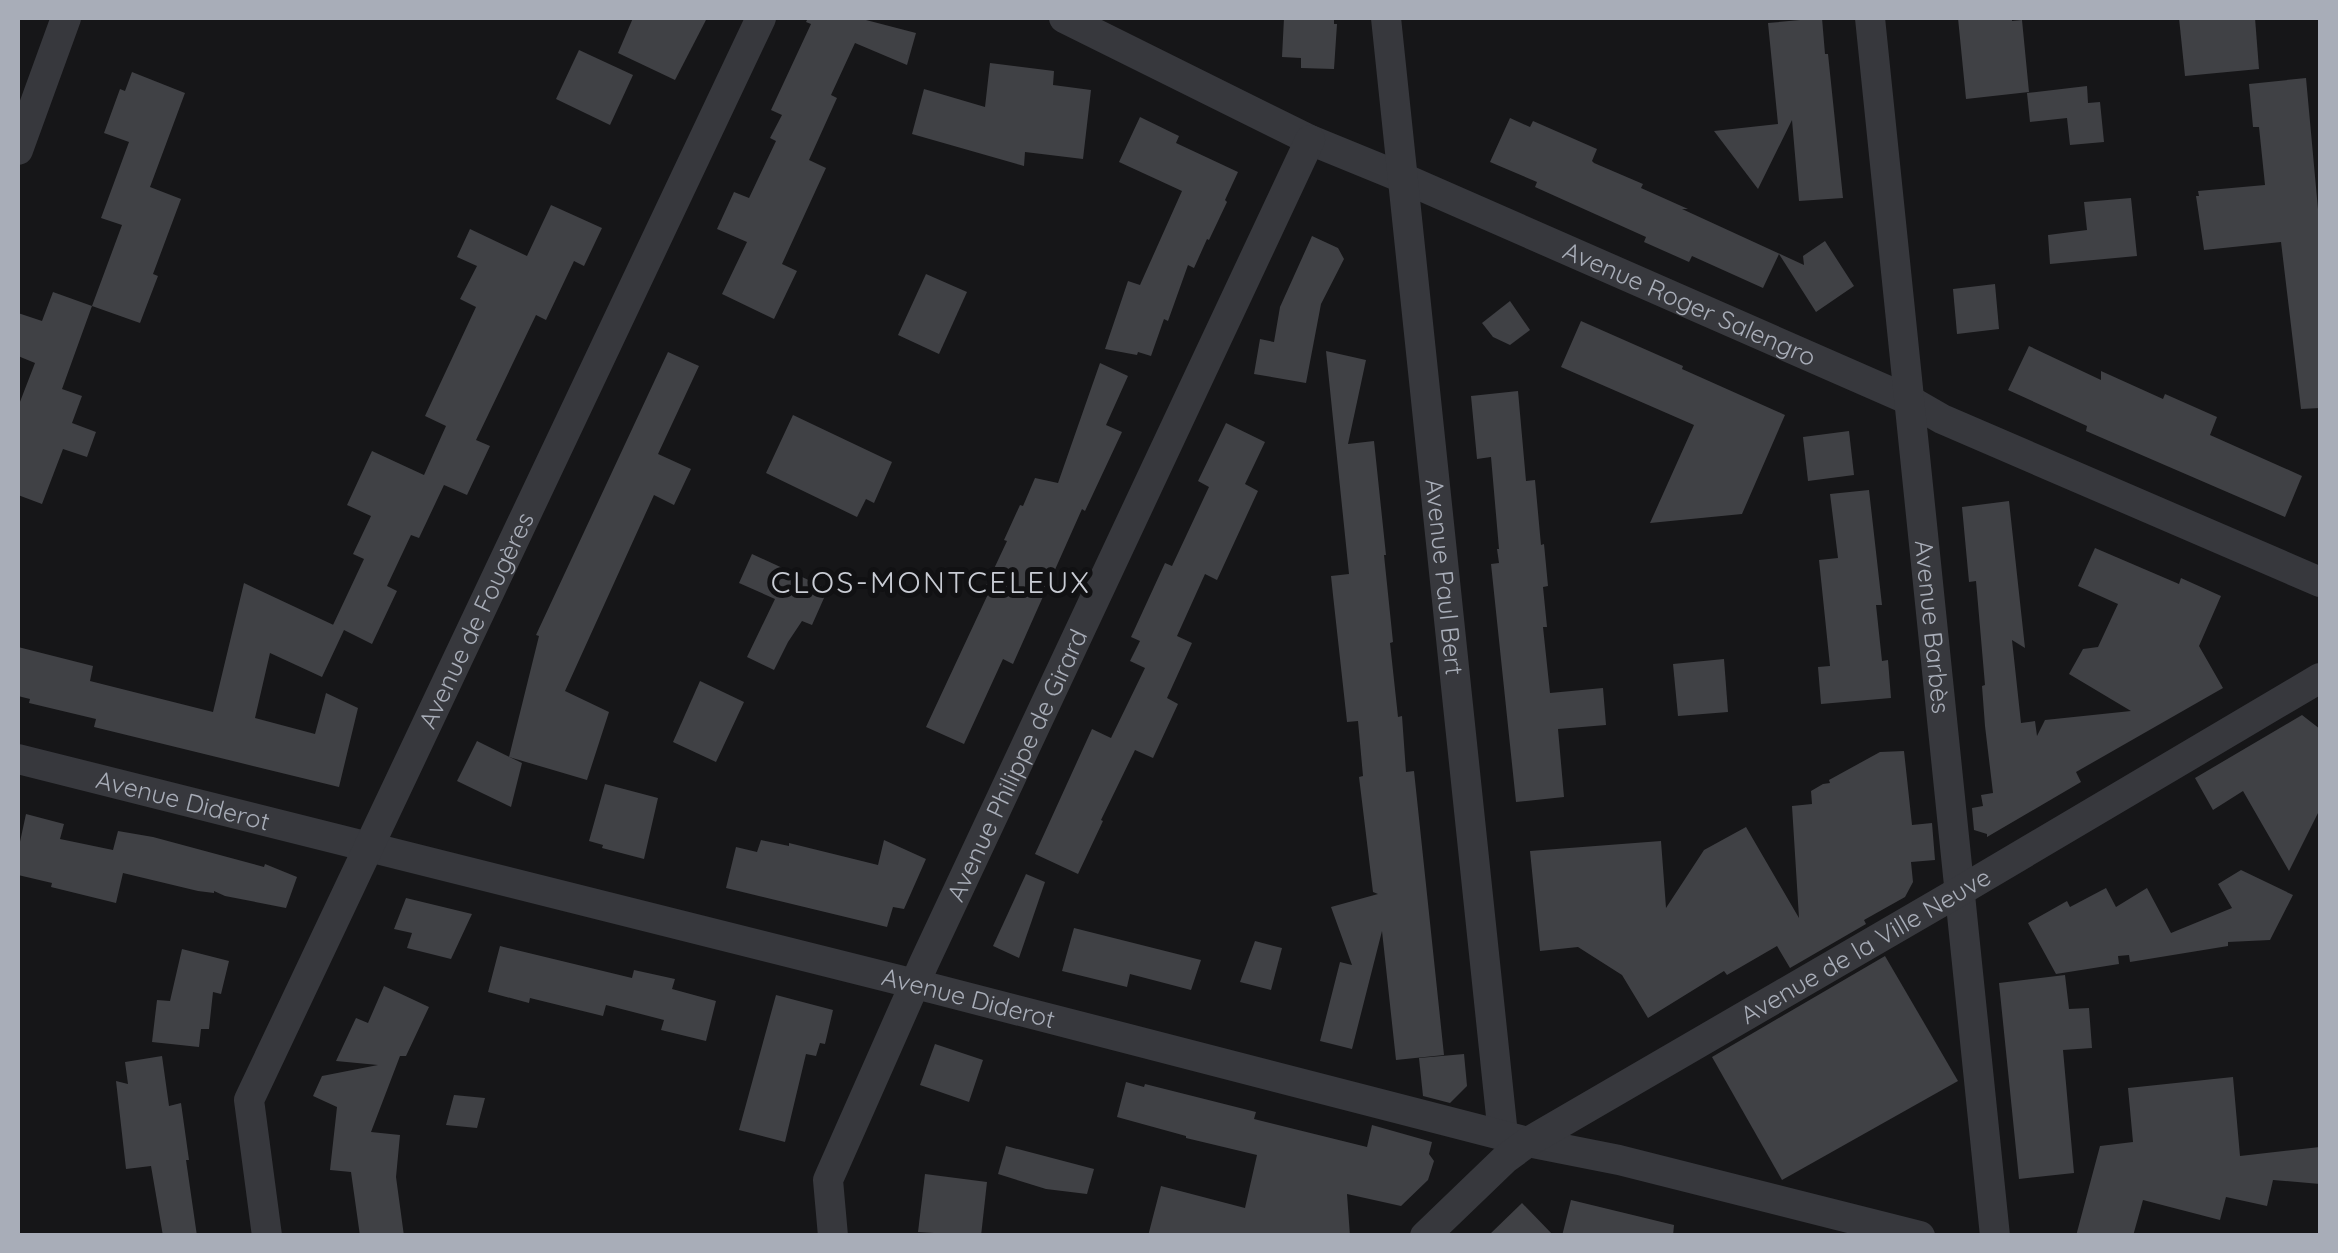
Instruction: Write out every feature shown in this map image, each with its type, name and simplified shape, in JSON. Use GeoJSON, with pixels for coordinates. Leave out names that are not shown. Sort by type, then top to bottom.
{"type":"FeatureCollection","features":[{"type":"Feature","properties":{"kind":"street"},"geometry":{"type":"LineString","coordinates":[[18,150],[66,18]]}},
{"type":"Feature","properties":{"kind":"street","name":"Avenue de Fougères"},"geometry":{"type":"LineString","coordinates":[[267,1236],[250,1100],[761,18]]}},
{"type":"Feature","properties":{"kind":"street","name":"Avenue Roger Salengro"},"geometry":{"type":"LineString","coordinates":[[1064,18],[1310,140],[2320,582]]}},
{"type":"Feature","properties":{"kind":"street","name":"Avenue Paul Bert"},"geometry":{"type":"LineString","coordinates":[[1386,18],[1515,1138]]}},
{"type":"Feature","properties":{"kind":"street","name":"Avenue Barbès"},"geometry":{"type":"LineString","coordinates":[[1870,18],[1995,1236]]}},
{"type":"Feature","properties":{"kind":"street","name":"Avenue Philippe de Girard"},"geometry":{"type":"LineString","coordinates":[[833,1236],[828,1180],[915,984],[1310,140]]}},
{"type":"Feature","properties":{"kind":"street","name":"Avenue de la Ville Neuve"},"geometry":{"type":"LineString","coordinates":[[1425,1236],[1505,1159],[1515,1138],[1960,891],[2320,678]]}},
{"type":"Feature","properties":{"kind":"street","name":"Avenue Diderot"},"geometry":{"type":"LineString","coordinates":[[18,759],[1515,1138],[1620,1160],[1920,1236]]}},
{"type":"Feature","properties":{"kind":"building"},"geometry":{"type":"Polygon","coordinates":[[[633,18],[707,18],[675,80],[618,53],[633,18]]]}},
{"type":"Feature","properties":{"kind":"building"},"geometry":{"type":"Polygon","coordinates":[[[808,18],[867,18],[916,33],[907,65],[855,43],[831,95],[837,98],[809,160],[826,168],[782,264],[797,271],[774,319],[722,294],[747,242],[717,229],[734,192],[749,198],[776,141],[770,138],[782,115],[771,110],[811,24],[806,22],[808,18]]]}},
{"type":"Feature","properties":{"kind":"building"},"geometry":{"type":"Polygon","coordinates":[[[1284,18],[1334,18],[1334,69],[1301,68],[1301,58],[1282,57],[1284,18]]]}},
{"type":"Feature","properties":{"kind":"building"},"geometry":{"type":"Polygon","coordinates":[[[1822,18],[1843,198],[1799,201],[1792,120],[1758,189],[1714,131],[1778,124],[1768,23],[1822,18]]]}},
{"type":"Feature","properties":{"kind":"building"},"geometry":{"type":"Polygon","coordinates":[[[1958,18],[2022,20],[2029,92],[1966,99],[1958,18]]]}},
{"type":"Feature","properties":{"kind":"building"},"geometry":{"type":"Polygon","coordinates":[[[2179,18],[2255,18],[2259,69],[2185,76],[2179,18]]]}},
{"type":"Feature","properties":{"kind":"building"},"geometry":{"type":"Polygon","coordinates":[[[579,50],[633,75],[610,125],[556,99],[579,50]]]}},
{"type":"Feature","properties":{"kind":"building"},"geometry":{"type":"Polygon","coordinates":[[[990,63],[1054,71],[1053,85],[1091,90],[1083,159],[1025,152],[1024,166],[912,134],[924,89],[985,107],[990,63]]]}},
{"type":"Feature","properties":{"kind":"building"},"geometry":{"type":"Polygon","coordinates":[[[132,72],[185,93],[150,187],[181,199],[153,274],[158,276],[140,323],[92,306],[122,225],[101,218],[129,142],[104,133],[120,89],[125,91],[132,72]]]}},
{"type":"Feature","properties":{"kind":"building"},"geometry":{"type":"Polygon","coordinates":[[[2306,78],[2320,231],[2320,408],[2301,409],[2281,242],[2204,250],[2196,196],[2198,191],[2265,185],[2259,127],[2253,127],[2249,84],[2306,78]]]}},
{"type":"Feature","properties":{"kind":"building"},"geometry":{"type":"Polygon","coordinates":[[[2087,86],[2088,103],[2100,102],[2104,142],[2070,145],[2067,118],[2030,122],[2027,93],[2087,86]]]}},
{"type":"Feature","properties":{"kind":"building"},"geometry":{"type":"Polygon","coordinates":[[[1140,117],[1179,136],[1176,143],[1238,172],[1194,268],[1188,265],[1151,356],[1105,349],[1128,281],[1140,285],[1182,191],[1119,162],[1140,117]]]}},
{"type":"Feature","properties":{"kind":"building"},"geometry":{"type":"Polygon","coordinates":[[[1510,118],[1530,127],[1533,121],[1597,149],[1594,163],[1804,265],[1803,256],[1825,241],[1854,286],[1816,312],[1779,254],[1763,288],[1692,256],[1689,262],[1644,242],[1646,237],[1535,187],[1537,182],[1490,162],[1510,118]]]}},
{"type":"Feature","properties":{"kind":"building"},"geometry":{"type":"Polygon","coordinates":[[[2131,198],[2137,256],[2050,264],[2048,235],[2087,230],[2084,202],[2131,198]]]}},
{"type":"Feature","properties":{"kind":"building"},"geometry":{"type":"Polygon","coordinates":[[[551,205],[602,228],[584,266],[574,261],[546,320],[536,315],[476,440],[490,446],[467,495],[444,485],[419,538],[411,535],[387,586],[397,591],[372,644],[344,630],[322,677],[270,653],[255,718],[315,734],[326,693],[358,708],[339,787],[94,727],[96,719],[29,703],[30,699],[18,696],[18,647],[93,666],[90,681],[213,712],[244,583],[333,625],[364,559],[353,554],[371,516],[347,505],[372,451],[424,475],[446,426],[425,416],[476,307],[460,299],[477,266],[457,257],[470,229],[527,256],[551,205]]]}},
{"type":"Feature","properties":{"kind":"building"},"geometry":{"type":"Polygon","coordinates":[[[1312,236],[1338,248],[1344,259],[1321,304],[1306,383],[1254,374],[1260,339],[1274,342],[1280,307],[1312,236]]]}},
{"type":"Feature","properties":{"kind":"building"},"geometry":{"type":"Polygon","coordinates":[[[926,274],[967,292],[939,354],[898,335],[926,274]]]}},
{"type":"Feature","properties":{"kind":"building"},"geometry":{"type":"Polygon","coordinates":[[[1995,284],[1999,329],[1957,334],[1953,289],[1995,284]]]}},
{"type":"Feature","properties":{"kind":"building"},"geometry":{"type":"Polygon","coordinates":[[[53,292],[92,306],[62,389],[82,396],[72,423],[96,432],[87,457],[63,449],[42,504],[18,495],[18,407],[35,363],[18,356],[18,313],[42,321],[53,292]]]}},
{"type":"Feature","properties":{"kind":"building"},"geometry":{"type":"Polygon","coordinates":[[[1510,301],[1530,330],[1510,345],[1493,337],[1482,323],[1510,301]]]}},
{"type":"Feature","properties":{"kind":"building"},"geometry":{"type":"Polygon","coordinates":[[[1581,321],[1785,415],[1742,514],[1650,523],[1694,425],[1561,367],[1581,321]]]}},
{"type":"Feature","properties":{"kind":"building"},"geometry":{"type":"Polygon","coordinates":[[[2029,346],[2101,380],[2101,371],[2163,399],[2165,394],[2217,417],[2210,435],[2302,476],[2285,517],[2086,431],[2087,426],[2008,390],[2029,346]]]}},
{"type":"Feature","properties":{"kind":"building"},"geometry":{"type":"Polygon","coordinates":[[[1326,351],[1366,360],[1348,444],[1374,441],[1398,717],[1402,716],[1406,772],[1414,771],[1444,1055],[1396,1060],[1382,931],[1352,1049],[1320,1041],[1340,962],[1352,965],[1331,907],[1378,894],[1373,892],[1359,777],[1363,776],[1358,721],[1347,722],[1331,576],[1349,574],[1326,351]]]}},
{"type":"Feature","properties":{"kind":"building"},"geometry":{"type":"Polygon","coordinates":[[[668,352],[699,366],[658,454],[691,469],[674,505],[654,495],[565,691],[609,712],[587,780],[509,757],[539,636],[536,635],[668,352]]]}},
{"type":"Feature","properties":{"kind":"building"},"geometry":{"type":"Polygon","coordinates":[[[1100,363],[1128,376],[1106,425],[1122,432],[1085,511],[1082,509],[1013,664],[1003,659],[964,744],[926,727],[989,592],[984,590],[1020,505],[1023,506],[1035,478],[1058,483],[1100,363]]]}},
{"type":"Feature","properties":{"kind":"building"},"geometry":{"type":"Polygon","coordinates":[[[1518,391],[1526,481],[1535,480],[1541,545],[1544,544],[1548,586],[1543,587],[1547,627],[1543,627],[1550,693],[1603,688],[1606,725],[1558,729],[1564,797],[1516,802],[1491,564],[1499,563],[1499,549],[1491,457],[1477,459],[1471,396],[1518,391]]]}},
{"type":"Feature","properties":{"kind":"building"},"geometry":{"type":"Polygon","coordinates":[[[793,415],[892,462],[874,503],[866,499],[857,517],[766,473],[793,415]]]}},
{"type":"Feature","properties":{"kind":"building"},"geometry":{"type":"Polygon","coordinates":[[[1226,423],[1265,442],[1245,484],[1258,491],[1217,580],[1205,574],[1177,636],[1192,643],[1167,698],[1178,704],[1153,758],[1135,750],[1078,874],[1035,854],[1092,729],[1111,738],[1145,668],[1130,661],[1140,641],[1131,637],[1165,563],[1172,566],[1209,487],[1198,481],[1226,423]]]}},
{"type":"Feature","properties":{"kind":"building"},"geometry":{"type":"Polygon","coordinates":[[[1849,431],[1854,475],[1808,481],[1803,437],[1849,431]]]}},
{"type":"Feature","properties":{"kind":"building"},"geometry":{"type":"Polygon","coordinates":[[[1869,490],[1882,605],[1876,605],[1882,661],[1888,660],[1891,698],[1821,704],[1818,667],[1830,666],[1819,560],[1838,558],[1830,494],[1869,490]]]}},
{"type":"Feature","properties":{"kind":"building"},"geometry":{"type":"Polygon","coordinates":[[[2009,501],[2025,648],[2012,640],[2021,723],[2035,721],[2037,736],[2045,720],[2131,711],[2069,674],[2083,649],[2098,647],[2118,604],[2078,586],[2095,548],[2179,584],[2181,578],[2221,596],[2199,646],[2223,688],[2076,772],[2081,782],[1987,837],[1974,830],[1972,808],[1983,806],[1981,795],[1993,793],[1976,581],[1969,582],[1962,507],[2009,501]]]}},
{"type":"Feature","properties":{"kind":"building"},"geometry":{"type":"Polygon","coordinates":[[[752,554],[828,589],[812,625],[802,621],[774,670],[747,657],[775,599],[739,583],[752,554]]]}},
{"type":"Feature","properties":{"kind":"building"},"geometry":{"type":"Polygon","coordinates":[[[1724,659],[1728,712],[1678,716],[1673,664],[1724,659]]]}},
{"type":"Feature","properties":{"kind":"building"},"geometry":{"type":"Polygon","coordinates":[[[700,681],[744,702],[716,762],[673,742],[700,681]]]}},
{"type":"Feature","properties":{"kind":"building"},"geometry":{"type":"Polygon","coordinates":[[[2302,715],[2320,729],[2320,809],[2289,871],[2243,791],[2213,810],[2195,778],[2302,715]]]}},
{"type":"Feature","properties":{"kind":"building"},"geometry":{"type":"Polygon","coordinates":[[[477,741],[522,763],[511,807],[457,781],[477,741]]]}},
{"type":"Feature","properties":{"kind":"building"},"geometry":{"type":"Polygon","coordinates":[[[1904,751],[1912,825],[1932,823],[1935,860],[1911,862],[1913,882],[1905,897],[1790,968],[1777,946],[1727,975],[1724,971],[1648,1018],[1622,975],[1578,947],[1540,951],[1530,851],[1661,841],[1666,908],[1704,850],[1746,827],[1799,918],[1792,806],[1812,804],[1811,791],[1880,752],[1904,751]]]}},
{"type":"Feature","properties":{"kind":"building"},"geometry":{"type":"Polygon","coordinates":[[[605,784],[658,798],[644,859],[589,841],[605,784]]]}},
{"type":"Feature","properties":{"kind":"building"},"geometry":{"type":"Polygon","coordinates":[[[26,814],[64,824],[60,839],[113,850],[118,831],[264,867],[265,864],[297,877],[286,908],[123,873],[116,903],[18,875],[18,851],[26,814]]]}},
{"type":"Feature","properties":{"kind":"building"},"geometry":{"type":"Polygon","coordinates":[[[761,840],[878,865],[884,840],[926,859],[904,909],[893,907],[887,927],[726,888],[736,847],[757,852],[761,840]]]}},
{"type":"Feature","properties":{"kind":"building"},"geometry":{"type":"Polygon","coordinates":[[[2241,870],[2293,895],[2270,940],[2228,942],[2228,946],[2130,962],[2129,955],[2118,956],[2119,964],[2056,974],[2028,923],[2067,901],[2070,907],[2106,888],[2116,907],[2147,888],[2171,933],[2232,908],[2218,884],[2241,870]]]}},
{"type":"Feature","properties":{"kind":"building"},"geometry":{"type":"Polygon","coordinates":[[[1026,874],[1045,882],[1019,958],[993,946],[1026,874]]]}},
{"type":"Feature","properties":{"kind":"building"},"geometry":{"type":"Polygon","coordinates":[[[406,898],[472,914],[451,959],[407,948],[412,933],[394,929],[406,898]]]}},
{"type":"Feature","properties":{"kind":"building"},"geometry":{"type":"Polygon","coordinates":[[[1074,928],[1201,960],[1191,990],[1130,974],[1127,987],[1062,971],[1074,928]]]}},
{"type":"Feature","properties":{"kind":"building"},"geometry":{"type":"Polygon","coordinates":[[[1255,941],[1282,948],[1271,990],[1240,982],[1255,941]]]}},
{"type":"Feature","properties":{"kind":"building"},"geometry":{"type":"Polygon","coordinates":[[[500,946],[632,978],[634,970],[675,979],[672,989],[716,1001],[706,1041],[661,1030],[664,1020],[606,1005],[603,1016],[488,992],[500,946]]]}},
{"type":"Feature","properties":{"kind":"building"},"geometry":{"type":"Polygon","coordinates":[[[182,949],[229,961],[221,994],[213,992],[209,1029],[201,1029],[199,1047],[152,1042],[157,1000],[170,1001],[182,949]]]}},
{"type":"Feature","properties":{"kind":"building"},"geometry":{"type":"Polygon","coordinates":[[[1885,956],[1958,1081],[1782,1180],[1712,1057],[1885,956]]]}},
{"type":"Feature","properties":{"kind":"building"},"geometry":{"type":"Polygon","coordinates":[[[2065,975],[2069,1009],[2089,1008],[2092,1048],[2063,1050],[2074,1173],[2019,1179],[1999,983],[2065,975]]]}},
{"type":"Feature","properties":{"kind":"building"},"geometry":{"type":"Polygon","coordinates":[[[384,986],[429,1007],[406,1056],[400,1056],[371,1132],[400,1135],[396,1177],[404,1236],[360,1236],[351,1172],[330,1170],[337,1107],[313,1096],[322,1076],[378,1065],[336,1061],[356,1018],[368,1023],[384,986]]]}},
{"type":"Feature","properties":{"kind":"building"},"geometry":{"type":"Polygon","coordinates":[[[776,995],[833,1010],[825,1044],[820,1043],[816,1056],[806,1054],[785,1142],[739,1130],[776,995]]]}},
{"type":"Feature","properties":{"kind":"building"},"geometry":{"type":"Polygon","coordinates":[[[935,1044],[983,1060],[969,1102],[920,1085],[935,1044]]]}},
{"type":"Feature","properties":{"kind":"building"},"geometry":{"type":"Polygon","coordinates":[[[1464,1054],[1467,1086],[1450,1103],[1423,1096],[1419,1058],[1464,1054]]]}},
{"type":"Feature","properties":{"kind":"building"},"geometry":{"type":"Polygon","coordinates":[[[162,1056],[169,1106],[181,1103],[197,1236],[163,1236],[151,1166],[126,1169],[116,1081],[128,1084],[125,1062],[162,1056]]]}},
{"type":"Feature","properties":{"kind":"building"},"geometry":{"type":"Polygon","coordinates":[[[2233,1077],[2240,1156],[2320,1147],[2320,1184],[2273,1180],[2267,1206],[2226,1197],[2220,1220],[2143,1200],[2133,1236],[2076,1236],[2100,1146],[2133,1142],[2128,1088],[2233,1077]]]}},
{"type":"Feature","properties":{"kind":"building"},"geometry":{"type":"Polygon","coordinates":[[[1126,1082],[1256,1112],[1254,1119],[1367,1147],[1372,1125],[1432,1142],[1429,1154],[1434,1161],[1428,1180],[1401,1206],[1347,1194],[1350,1236],[1148,1236],[1161,1186],[1245,1208],[1257,1155],[1117,1117],[1126,1082]]]}},
{"type":"Feature","properties":{"kind":"building"},"geometry":{"type":"Polygon","coordinates":[[[454,1095],[485,1098],[477,1128],[446,1125],[454,1095]]]}},
{"type":"Feature","properties":{"kind":"building"},"geometry":{"type":"Polygon","coordinates":[[[1006,1146],[1094,1169],[1087,1194],[1046,1189],[998,1174],[1006,1146]]]}},
{"type":"Feature","properties":{"kind":"building"},"geometry":{"type":"Polygon","coordinates":[[[925,1174],[987,1182],[981,1236],[918,1232],[925,1174]]]}},
{"type":"Feature","properties":{"kind":"building"},"geometry":{"type":"Polygon","coordinates":[[[1571,1200],[1674,1225],[1673,1236],[1562,1236],[1571,1200]]]}},
{"type":"Feature","properties":{"kind":"building"},"geometry":{"type":"Polygon","coordinates":[[[1522,1203],[1554,1236],[1488,1236],[1522,1203]]]}},
{"type":"Feature","properties":{"kind":"district","name":"CLOS-MONTCELEUX"},"geometry":{"type":"Point","coordinates":[931,583]}}]}
